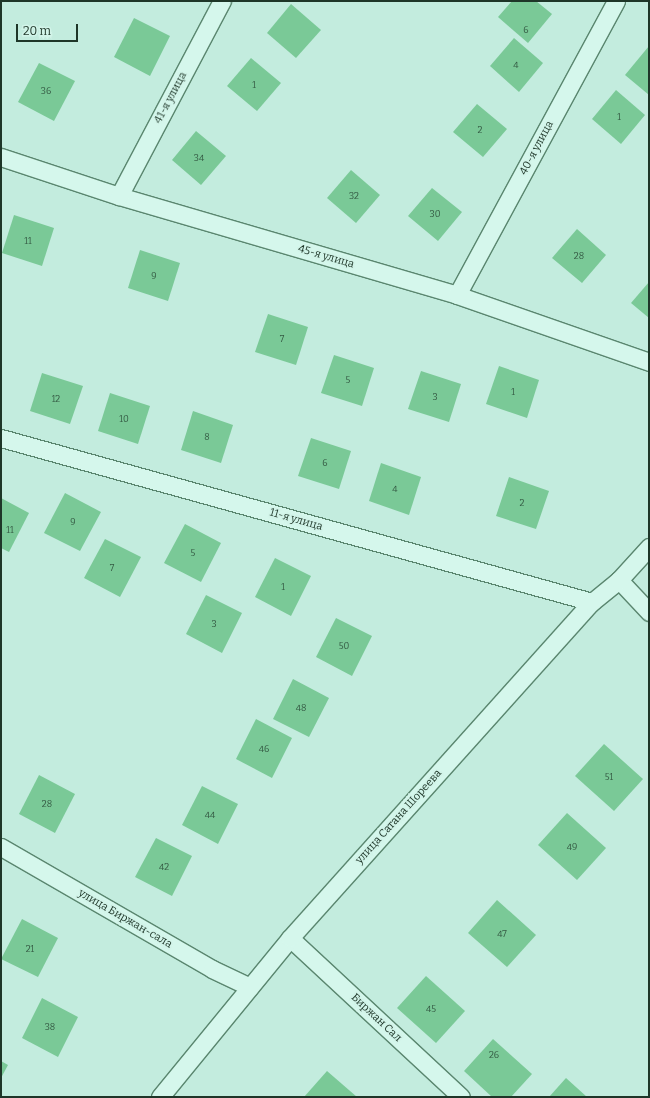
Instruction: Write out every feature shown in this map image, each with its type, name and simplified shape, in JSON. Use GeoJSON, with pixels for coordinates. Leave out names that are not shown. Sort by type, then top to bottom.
{"type":"FeatureCollection","features":[{"type":"Feature","properties":{"kind":"street","name":"41-я улица"},"geometry":{"type":"LineString","coordinates":[[119,196],[222,1]]}},
{"type":"Feature","properties":{"kind":"street","name":"40-я улица"},"geometry":{"type":"LineString","coordinates":[[457,296],[616,1]]}},
{"type":"Feature","properties":{"kind":"street","name":"45-я улица"},"geometry":{"type":"LineString","coordinates":[[1,158],[119,196],[457,296],[649,362]]}},
{"type":"Feature","properties":{"kind":"street","name":"11-я улица"},"geometry":{"type":"LineString","coordinates":[[1,438],[592,602]]}},
{"type":"Feature","properties":{"kind":"street","name":"улица Сатана Шореева"},"geometry":{"type":"LineString","coordinates":[[160,1097],[290,938],[592,602],[619,580],[649,547]]}},
{"type":"Feature","properties":{"kind":"street"},"geometry":{"type":"LineString","coordinates":[[619,580],[649,612]]}},
{"type":"Feature","properties":{"kind":"street","name":"улица Биржан-сала"},"geometry":{"type":"LineString","coordinates":[[1,847],[212,969],[250,987]]}},
{"type":"Feature","properties":{"kind":"street","name":"Биржан Сал"},"geometry":{"type":"LineString","coordinates":[[290,938],[461,1097]]}},
{"type":"Feature","properties":{"kind":"building"},"geometry":{"type":"Polygon","coordinates":[[[512,1],[536,1],[552,14],[528,43],[498,17],[512,1]]]}},
{"type":"Feature","properties":{"kind":"building"},"geometry":{"type":"Polygon","coordinates":[[[291,4],[321,30],[296,58],[267,33],[291,4]]]}},
{"type":"Feature","properties":{"kind":"building"},"geometry":{"type":"Polygon","coordinates":[[[134,18],[170,36],[150,76],[114,57],[134,18]]]}},
{"type":"Feature","properties":{"kind":"building"},"geometry":{"type":"Polygon","coordinates":[[[514,38],[543,63],[519,92],[490,66],[514,38]]]}},
{"type":"Feature","properties":{"kind":"building"},"geometry":{"type":"Polygon","coordinates":[[[649,46],[649,95],[625,75],[649,46]]]}},
{"type":"Feature","properties":{"kind":"building"},"geometry":{"type":"Polygon","coordinates":[[[251,58],[281,83],[257,111],[227,86],[251,58]]]}},
{"type":"Feature","properties":{"kind":"building"},"geometry":{"type":"Polygon","coordinates":[[[39,63],[75,81],[54,121],[18,102],[39,63]]]}},
{"type":"Feature","properties":{"kind":"building"},"geometry":{"type":"Polygon","coordinates":[[[616,90],[645,115],[621,144],[592,119],[616,90]]]}},
{"type":"Feature","properties":{"kind":"building"},"geometry":{"type":"Polygon","coordinates":[[[477,104],[507,129],[483,157],[453,132],[477,104]]]}},
{"type":"Feature","properties":{"kind":"building"},"geometry":{"type":"Polygon","coordinates":[[[196,131],[226,156],[201,185],[172,160],[196,131]]]}},
{"type":"Feature","properties":{"kind":"building"},"geometry":{"type":"Polygon","coordinates":[[[351,170],[380,195],[356,223],[327,198],[351,170]]]}},
{"type":"Feature","properties":{"kind":"building"},"geometry":{"type":"Polygon","coordinates":[[[432,188],[462,212],[438,241],[408,216],[432,188]]]}},
{"type":"Feature","properties":{"kind":"building"},"geometry":{"type":"Polygon","coordinates":[[[14,215],[54,228],[42,266],[2,253],[14,215]]]}},
{"type":"Feature","properties":{"kind":"building"},"geometry":{"type":"Polygon","coordinates":[[[577,229],[606,255],[582,283],[552,258],[577,229]]]}},
{"type":"Feature","properties":{"kind":"building"},"geometry":{"type":"Polygon","coordinates":[[[140,250],[180,263],[168,301],[128,288],[140,250]]]}},
{"type":"Feature","properties":{"kind":"building"},"geometry":{"type":"Polygon","coordinates":[[[649,282],[649,318],[631,303],[649,282]]]}},
{"type":"Feature","properties":{"kind":"building"},"geometry":{"type":"Polygon","coordinates":[[[268,314],[308,327],[296,365],[255,352],[268,314]]]}},
{"type":"Feature","properties":{"kind":"building"},"geometry":{"type":"Polygon","coordinates":[[[334,355],[374,368],[362,406],[321,393],[334,355]]]}},
{"type":"Feature","properties":{"kind":"building"},"geometry":{"type":"Polygon","coordinates":[[[499,366],[539,380],[527,418],[486,404],[499,366]]]}},
{"type":"Feature","properties":{"kind":"building"},"geometry":{"type":"Polygon","coordinates":[[[421,371],[461,384],[449,422],[408,409],[421,371]]]}},
{"type":"Feature","properties":{"kind":"building"},"geometry":{"type":"Polygon","coordinates":[[[42,373],[83,386],[70,424],[30,411],[42,373]]]}},
{"type":"Feature","properties":{"kind":"building"},"geometry":{"type":"Polygon","coordinates":[[[110,393],[150,406],[138,444],[98,431],[110,393]]]}},
{"type":"Feature","properties":{"kind":"building"},"geometry":{"type":"Polygon","coordinates":[[[193,411],[233,425],[221,463],[181,450],[193,411]]]}},
{"type":"Feature","properties":{"kind":"building"},"geometry":{"type":"Polygon","coordinates":[[[311,438],[351,451],[339,489],[298,476],[311,438]]]}},
{"type":"Feature","properties":{"kind":"building"},"geometry":{"type":"Polygon","coordinates":[[[381,463],[421,477],[409,515],[369,501],[381,463]]]}},
{"type":"Feature","properties":{"kind":"building"},"geometry":{"type":"Polygon","coordinates":[[[509,477],[549,491],[536,529],[496,516],[509,477]]]}},
{"type":"Feature","properties":{"kind":"building"},"geometry":{"type":"Polygon","coordinates":[[[65,493],[101,512],[80,551],[44,533],[65,493]]]}},
{"type":"Feature","properties":{"kind":"building"},"geometry":{"type":"Polygon","coordinates":[[[1,498],[29,513],[9,552],[1,548],[1,498]]]}},
{"type":"Feature","properties":{"kind":"building"},"geometry":{"type":"Polygon","coordinates":[[[185,524],[221,543],[201,582],[164,563],[185,524]]]}},
{"type":"Feature","properties":{"kind":"building"},"geometry":{"type":"Polygon","coordinates":[[[105,539],[141,557],[120,597],[84,578],[105,539]]]}},
{"type":"Feature","properties":{"kind":"building"},"geometry":{"type":"Polygon","coordinates":[[[275,558],[311,576],[291,616],[255,597],[275,558]]]}},
{"type":"Feature","properties":{"kind":"building"},"geometry":{"type":"Polygon","coordinates":[[[206,595],[242,613],[222,653],[186,634],[206,595]]]}},
{"type":"Feature","properties":{"kind":"building"},"geometry":{"type":"Polygon","coordinates":[[[336,618],[372,636],[352,676],[316,657],[336,618]]]}},
{"type":"Feature","properties":{"kind":"building"},"geometry":{"type":"Polygon","coordinates":[[[293,679],[329,698],[309,737],[273,719],[293,679]]]}},
{"type":"Feature","properties":{"kind":"building"},"geometry":{"type":"Polygon","coordinates":[[[256,719],[292,738],[272,778],[236,759],[256,719]]]}},
{"type":"Feature","properties":{"kind":"building"},"geometry":{"type":"Polygon","coordinates":[[[604,744],[643,779],[614,811],[575,776],[604,744]]]}},
{"type":"Feature","properties":{"kind":"building"},"geometry":{"type":"Polygon","coordinates":[[[39,775],[75,794],[55,833],[19,814],[39,775]]]}},
{"type":"Feature","properties":{"kind":"building"},"geometry":{"type":"Polygon","coordinates":[[[202,786],[238,804],[218,844],[182,825],[202,786]]]}},
{"type":"Feature","properties":{"kind":"building"},"geometry":{"type":"Polygon","coordinates":[[[567,813],[606,848],[577,880],[538,845],[567,813]]]}},
{"type":"Feature","properties":{"kind":"building"},"geometry":{"type":"Polygon","coordinates":[[[156,838],[192,856],[172,896],[135,877],[156,838]]]}},
{"type":"Feature","properties":{"kind":"building"},"geometry":{"type":"Polygon","coordinates":[[[497,900],[536,935],[507,967],[468,933],[497,900]]]}},
{"type":"Feature","properties":{"kind":"building"},"geometry":{"type":"Polygon","coordinates":[[[22,919],[58,938],[38,977],[1,959],[22,919]]]}},
{"type":"Feature","properties":{"kind":"building"},"geometry":{"type":"Polygon","coordinates":[[[426,976],[465,1011],[436,1043],[397,1008],[426,976]]]}},
{"type":"Feature","properties":{"kind":"building"},"geometry":{"type":"Polygon","coordinates":[[[42,998],[78,1017],[58,1057],[22,1038],[42,998]]]}},
{"type":"Feature","properties":{"kind":"building"},"geometry":{"type":"Polygon","coordinates":[[[493,1039],[532,1074],[511,1097],[492,1097],[464,1071],[493,1039]]]}},
{"type":"Feature","properties":{"kind":"building"},"geometry":{"type":"Polygon","coordinates":[[[1,1061],[8,1065],[1,1078],[1,1061]]]}},
{"type":"Feature","properties":{"kind":"building"},"geometry":{"type":"Polygon","coordinates":[[[327,1071],[357,1097],[304,1097],[327,1071]]]}},
{"type":"Feature","properties":{"kind":"building"},"geometry":{"type":"Polygon","coordinates":[[[566,1078],[587,1097],[549,1097],[566,1078]]]}}]}
